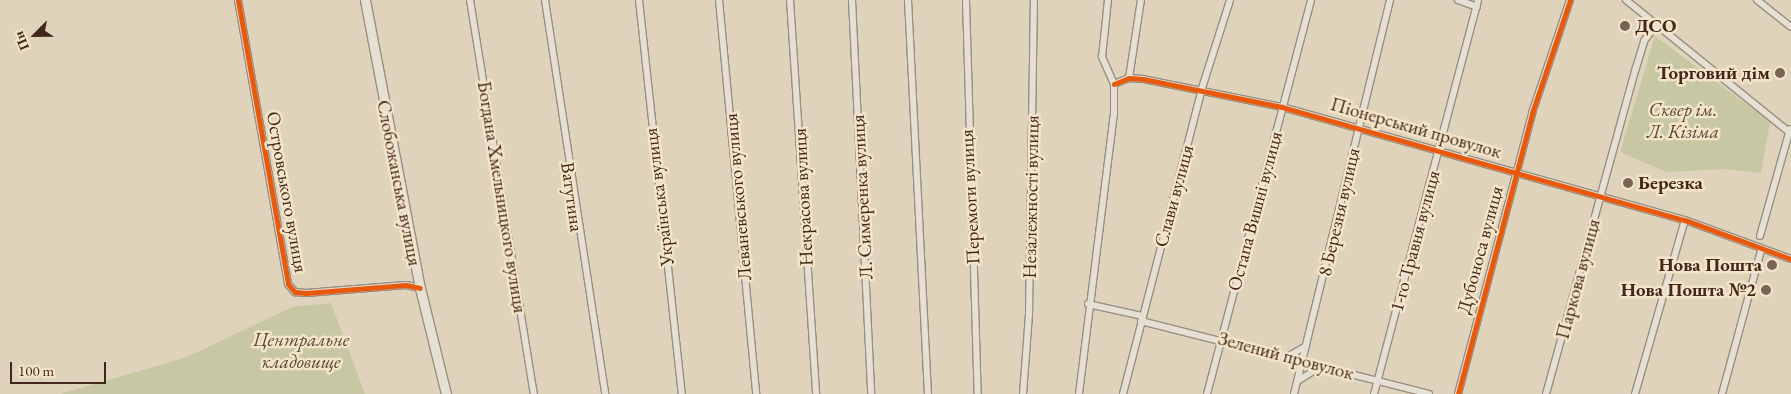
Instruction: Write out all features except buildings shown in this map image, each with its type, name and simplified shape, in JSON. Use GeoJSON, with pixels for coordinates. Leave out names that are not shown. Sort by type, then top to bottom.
{"type":"FeatureCollection","features":[{"type":"Feature","properties":{"kind":"main road","name":"Слобожанська вулиця"},"geometry":{"type":"LineString","coordinates":[[365,0],[420,288],[446,394]]}},
{"type":"Feature","properties":{"kind":"street","name":"Островського вулиця"},"geometry":{"type":"LineString","coordinates":[[238,0],[288,284],[294,292],[306,293],[399,285],[420,288]]}},
{"type":"Feature","properties":{"kind":"street","name":"Богдана Хмельницкого вулиця"},"geometry":{"type":"LineString","coordinates":[[470,0],[534,394]]}},
{"type":"Feature","properties":{"kind":"street","name":"Ватутина"},"geometry":{"type":"LineString","coordinates":[[544,0],[604,394]]}},
{"type":"Feature","properties":{"kind":"street","name":"Українська вулиця"},"geometry":{"type":"LineString","coordinates":[[639,0],[682,394]]}},
{"type":"Feature","properties":{"kind":"street","name":"Леваневського вулиця"},"geometry":{"type":"LineString","coordinates":[[719,0],[756,394]]}},
{"type":"Feature","properties":{"kind":"street","name":"Некрасова вулиця"},"geometry":{"type":"LineString","coordinates":[[790,0],[816,394]]}},
{"type":"Feature","properties":{"kind":"street","name":"Л. Симеренка вулиця"},"geometry":{"type":"LineString","coordinates":[[852,0],[871,394]]}},
{"type":"Feature","properties":{"kind":"street"},"geometry":{"type":"LineString","coordinates":[[908,0],[928,394]]}},
{"type":"Feature","properties":{"kind":"street","name":"Перемоги вулиця"},"geometry":{"type":"LineString","coordinates":[[966,0],[978,394]]}},
{"type":"Feature","properties":{"kind":"street","name":"Незалежності вулиця"},"geometry":{"type":"LineString","coordinates":[[1023,394],[1029,314],[1034,0]]}},
{"type":"Feature","properties":{"kind":"street"},"geometry":{"type":"LineString","coordinates":[[1079,394],[1088,304],[1114,114],[1114,84],[1102,57],[1108,0]]}},
{"type":"Feature","properties":{"kind":"street"},"geometry":{"type":"LineString","coordinates":[[1129,78],[1141,0]]}},
{"type":"Feature","properties":{"kind":"street","name":"Слави вулиця"},"geometry":{"type":"LineString","coordinates":[[1123,394],[1202,88],[1230,0]]}},
{"type":"Feature","properties":{"kind":"street","name":"Остапа Вишні вулиця"},"geometry":{"type":"LineString","coordinates":[[1207,394],[1312,0]]}},
{"type":"Feature","properties":{"kind":"street","name":"8 Березня вулиця"},"geometry":{"type":"LineString","coordinates":[[1294,394],[1308,343],[1390,0]]}},
{"type":"Feature","properties":{"kind":"street"},"geometry":{"type":"LineString","coordinates":[[1458,0],[1477,4]]}},
{"type":"Feature","properties":{"kind":"street","name":"Дубоноса вулиця"},"geometry":{"type":"LineString","coordinates":[[1458,394],[1516,172],[1570,0]]}},
{"type":"Feature","properties":{"kind":"street"},"geometry":{"type":"LineString","coordinates":[[1626,0],[1790,130],[1760,236]]}},
{"type":"Feature","properties":{"kind":"street"},"geometry":{"type":"LineString","coordinates":[[1757,0],[1791,27]]}},
{"type":"Feature","properties":{"kind":"street","name":"1-го Травня вулиця"},"geometry":{"type":"LineString","coordinates":[[1374,394],[1477,4]]}},
{"type":"Feature","properties":{"kind":"street","name":"Паркова вулиця"},"geometry":{"type":"LineString","coordinates":[[1546,394],[1644,41],[1657,24]]}},
{"type":"Feature","properties":{"kind":"street","name":"Піонерський провулок"},"geometry":{"type":"LineString","coordinates":[[1114,84],[1129,78],[1202,88],[1282,107],[1440,149],[1684,220],[1761,250],[1791,258]]}},
{"type":"Feature","properties":{"kind":"street"},"geometry":{"type":"LineString","coordinates":[[1635,394],[1684,220]]}},
{"type":"Feature","properties":{"kind":"street"},"geometry":{"type":"LineString","coordinates":[[1722,394],[1761,250]]}},
{"type":"Feature","properties":{"kind":"street","name":"Зелений провулок"},"geometry":{"type":"LineString","coordinates":[[1088,304],[1429,394]]}},
{"type":"Feature","properties":{"kind":"street"},"geometry":{"type":"LineString","coordinates":[[1284,356],[1298,354],[1308,343]]}},
{"type":"Feature","properties":{"kind":"street"},"geometry":{"type":"LineString","coordinates":[[1297,383],[1308,370],[1322,367]]}},
{"type":"Feature","properties":{"kind":"green space","name":"Сквер ім. Л. Кізіма"},"geometry":{"type":"Polygon","coordinates":[[[1655,36],[1770,122],[1761,173],[1725,169],[1667,172],[1620,152],[1655,36]]]}},
{"type":"Feature","properties":{"kind":"green space","name":"Центральне кладовище"},"geometry":{"type":"Polygon","coordinates":[[[331,303],[365,394],[60,394],[187,357],[292,307],[331,303]]]}},
{"type":"Feature","properties":{"kind":"cycle path"},"geometry":{"type":"LineString","coordinates":[[238,0],[288,284],[295,292],[306,293],[406,285],[420,288]]}},
{"type":"Feature","properties":{"kind":"cycle path"},"geometry":{"type":"LineString","coordinates":[[1458,394],[1532,113],[1570,0]]}},
{"type":"Feature","properties":{"kind":"cycle path"},"geometry":{"type":"LineString","coordinates":[[1114,84],[1129,78],[1143,79],[1282,107],[1685,220],[1791,259]]}},
{"type":"Feature","properties":{"kind":"place","name":"ДСО"},"geometry":{"type":"Point","coordinates":[1625,26]}},
{"type":"Feature","properties":{"kind":"place","name":"Торговий дім"},"geometry":{"type":"Point","coordinates":[1780,73]}},
{"type":"Feature","properties":{"kind":"place","name":"Березка"},"geometry":{"type":"Point","coordinates":[1628,183]}},
{"type":"Feature","properties":{"kind":"place","name":"Нова Пошта"},"geometry":{"type":"Point","coordinates":[1772,265]}},
{"type":"Feature","properties":{"kind":"place","name":"Нова Пошта №2"},"geometry":{"type":"Point","coordinates":[1766,290]}}]}
